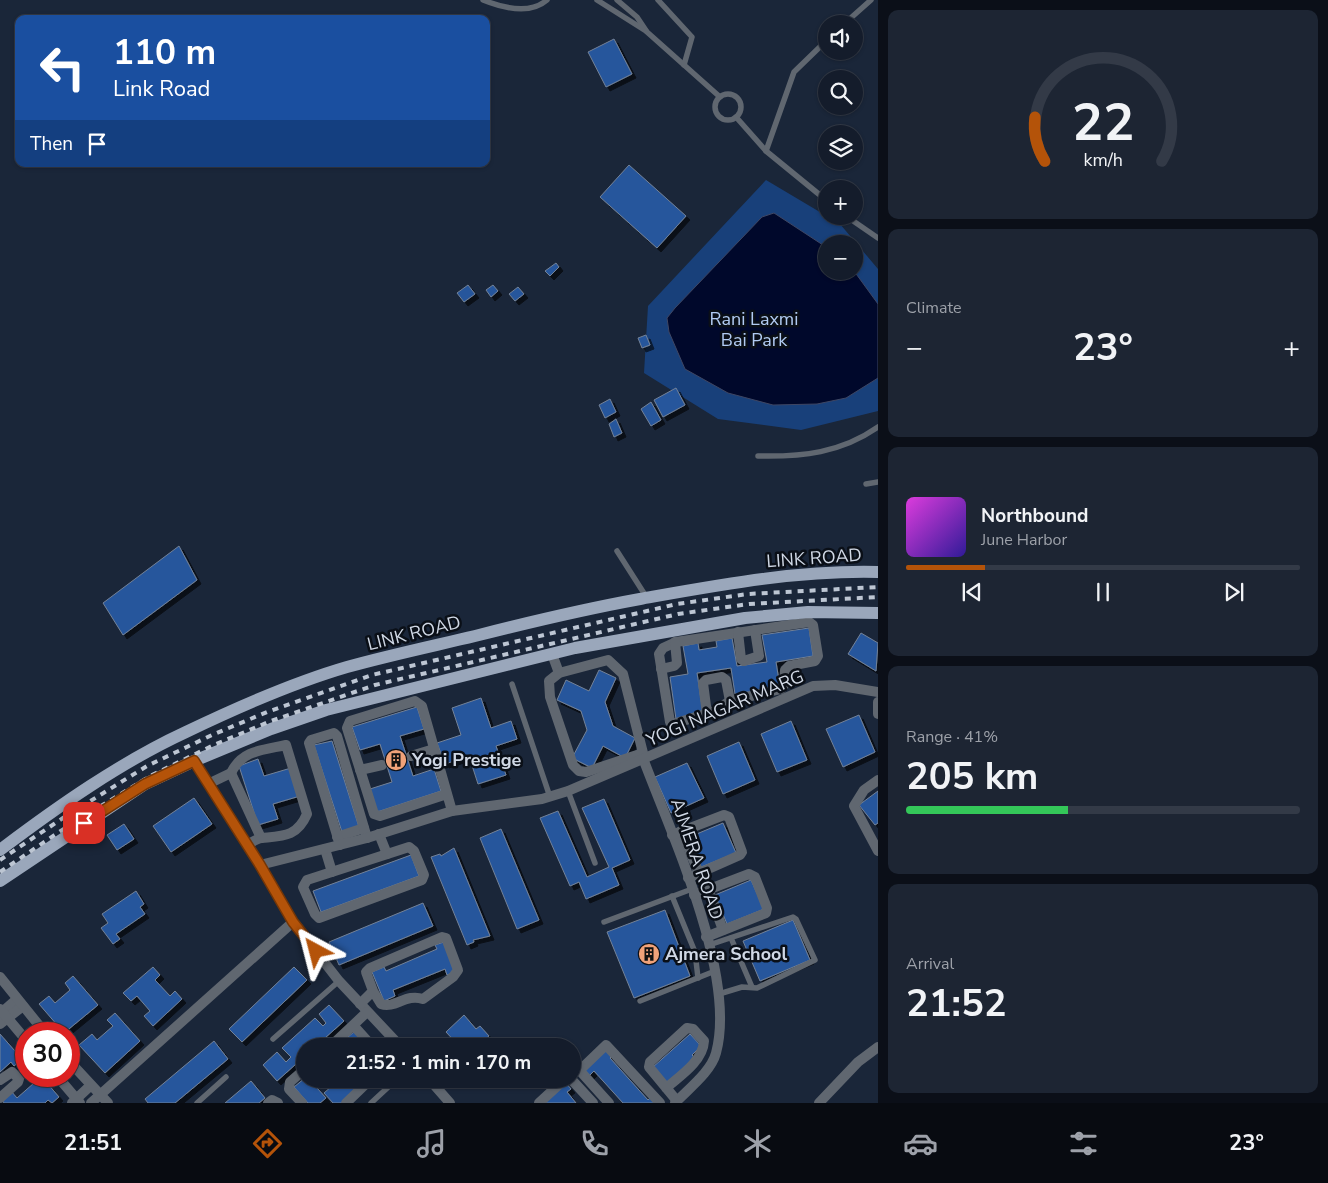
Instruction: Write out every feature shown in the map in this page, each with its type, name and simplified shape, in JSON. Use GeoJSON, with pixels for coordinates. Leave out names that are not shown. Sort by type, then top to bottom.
{"type":"FeatureCollection","features":[{"type":"Feature","properties":{"kind":"main road","name":"LINK ROAD"},"geometry":{"type":"LineString","coordinates":[[0,850],[37,822],[134,760],[184,732],[273,693],[348,667],[603,605],[767,578],[847,571],[878,572]]}},
{"type":"Feature","properties":{"kind":"main road"},"geometry":{"type":"LineString","coordinates":[[0,882],[145,784],[194,761],[279,726],[326,710],[552,654],[746,618],[808,612],[878,613]]}},
{"type":"Feature","properties":{"kind":"street"},"geometry":{"type":"LineString","coordinates":[[809,622],[813,625],[818,656],[815,661],[789,666],[786,670],[784,685],[781,689],[730,700],[711,713],[673,724],[670,722],[659,654],[663,648],[675,642],[738,632],[809,622]]}},
{"type":"Feature","properties":{"kind":"street"},"geometry":{"type":"LineString","coordinates":[[738,632],[741,659],[744,661],[759,656],[754,630]]}},
{"type":"Feature","properties":{"kind":"street"},"geometry":{"type":"LineString","coordinates":[[661,669],[674,666],[677,663],[675,642]]}},
{"type":"Feature","properties":{"kind":"street"},"geometry":{"type":"LineString","coordinates":[[604,643],[608,660],[559,672],[549,681],[550,697],[573,765],[579,771],[586,772],[643,756]]}},
{"type":"Feature","properties":{"kind":"street"},"geometry":{"type":"LineString","coordinates":[[552,654],[559,672]]}},
{"type":"Feature","properties":{"kind":"street","name":"AJMERA ROAD"},"geometry":{"type":"LineString","coordinates":[[608,660],[623,674],[643,756],[677,833],[715,971],[719,994],[721,1021],[717,1046],[710,1066],[676,1102]]}},
{"type":"Feature","properties":{"kind":"street"},"geometry":{"type":"LineString","coordinates":[[718,727],[711,713],[703,683],[706,680],[722,677],[726,680],[730,700]]}},
{"type":"Feature","properties":{"kind":"street","name":"YOGI NAGAR MARG"},"geometry":{"type":"LineString","coordinates":[[643,756],[823,684],[878,692]]}},
{"type":"Feature","properties":{"kind":"street"},"geometry":{"type":"LineString","coordinates":[[447,794],[380,816],[374,814],[347,728],[350,721],[415,701],[422,706],[452,811]]}},
{"type":"Feature","properties":{"kind":"street"},"geometry":{"type":"LineString","coordinates":[[878,702],[878,714]]}},
{"type":"Feature","properties":{"kind":"street"},"geometry":{"type":"LineString","coordinates":[[247,845],[261,838],[268,839],[289,835],[303,824],[307,814],[279,726]]}},
{"type":"Feature","properties":{"kind":"street"},"geometry":{"type":"LineString","coordinates":[[338,841],[309,743],[311,740],[334,733],[337,736],[365,833]]}},
{"type":"Feature","properties":{"kind":"street"},"geometry":{"type":"LineString","coordinates":[[208,784],[231,773],[236,762],[244,756],[286,745]]}},
{"type":"Feature","properties":{"kind":"street"},"geometry":{"type":"LineString","coordinates":[[411,756],[434,749]]}},
{"type":"Feature","properties":{"kind":"street"},"geometry":{"type":"LineString","coordinates":[[260,865],[325,848],[338,841],[365,833],[380,834],[452,811],[550,797],[568,792],[643,756]]}},
{"type":"Feature","properties":{"kind":"street"},"geometry":{"type":"LineString","coordinates":[[194,761],[260,865],[293,922],[339,981],[392,1038]]}},
{"type":"Feature","properties":{"kind":"street"},"geometry":{"type":"LineString","coordinates":[[360,770],[382,765]]}},
{"type":"Feature","properties":{"kind":"street"},"geometry":{"type":"LineString","coordinates":[[231,773],[261,838]]}},
{"type":"Feature","properties":{"kind":"street"},"geometry":{"type":"LineString","coordinates":[[878,780],[864,790],[854,806],[878,851]]}},
{"type":"Feature","properties":{"kind":"street"},"geometry":{"type":"LineString","coordinates":[[386,814],[393,829]]}},
{"type":"Feature","properties":{"kind":"street"},"geometry":{"type":"LineString","coordinates":[[688,878],[700,873],[740,855],[742,852],[729,817],[724,815],[677,833],[700,873]]}},
{"type":"Feature","properties":{"kind":"street"},"geometry":{"type":"LineString","coordinates":[[380,834],[387,854]]}},
{"type":"Feature","properties":{"kind":"street"},"geometry":{"type":"LineString","coordinates":[[409,847],[414,851],[424,875],[422,880],[320,918],[315,914],[303,887],[307,880],[332,872],[409,847]]}},
{"type":"Feature","properties":{"kind":"street"},"geometry":{"type":"LineString","coordinates":[[325,848],[332,872]]}},
{"type":"Feature","properties":{"kind":"street"},"geometry":{"type":"LineString","coordinates":[[693,892],[708,890],[749,874],[755,877],[767,908],[766,913],[723,930],[707,941]]}},
{"type":"Feature","properties":{"kind":"street"},"geometry":{"type":"LineString","coordinates":[[708,890],[723,930]]}},
{"type":"Feature","properties":{"kind":"street"},"geometry":{"type":"LineString","coordinates":[[91,1103],[104,1099],[293,922]]}},
{"type":"Feature","properties":{"kind":"street"},"geometry":{"type":"LineString","coordinates":[[442,937],[446,938],[458,970],[453,978],[423,999],[414,996],[386,1006],[381,1004],[373,991],[366,972],[370,968],[442,937]]}},
{"type":"Feature","properties":{"kind":"street"},"geometry":{"type":"LineString","coordinates":[[0,976],[36,1022]]}},
{"type":"Feature","properties":{"kind":"street"},"geometry":{"type":"LineString","coordinates":[[360,1004],[373,991]]}},
{"type":"Feature","properties":{"kind":"street"},"geometry":{"type":"LineString","coordinates":[[15,1029],[2,1015],[20,1002]]}},
{"type":"Feature","properties":{"kind":"street"},"geometry":{"type":"LineString","coordinates":[[341,1038],[367,1012]]}},
{"type":"Feature","properties":{"kind":"street"},"geometry":{"type":"LineString","coordinates":[[354,1026],[365,1038]]}},
{"type":"Feature","properties":{"kind":"street"},"geometry":{"type":"LineString","coordinates":[[666,1088],[695,1062],[703,1046],[704,1042],[693,1029],[686,1028],[650,1062],[649,1067],[676,1102]]}},
{"type":"Feature","properties":{"kind":"street"},"geometry":{"type":"LineString","coordinates":[[609,1103],[581,1072],[581,1068],[606,1045],[660,1103]]}},
{"type":"Feature","properties":{"kind":"street"},"geometry":{"type":"LineString","coordinates":[[703,1046],[717,1046]]}},
{"type":"Feature","properties":{"kind":"street"},"geometry":{"type":"LineString","coordinates":[[818,1103],[858,1062],[878,1047]]}},
{"type":"Feature","properties":{"kind":"street"},"geometry":{"type":"LineString","coordinates":[[0,1080],[12,1072],[19,1079],[0,1098]]}},
{"type":"Feature","properties":{"kind":"street"},"geometry":{"type":"LineString","coordinates":[[80,1074],[104,1099]]}},
{"type":"Feature","properties":{"kind":"street"},"geometry":{"type":"LineString","coordinates":[[296,1077],[290,1082],[289,1089],[302,1103]]}},
{"type":"Feature","properties":{"kind":"street"},"geometry":{"type":"LineString","coordinates":[[65,1087],[76,1102],[90,1086]]}},
{"type":"Feature","properties":{"kind":"street"},"geometry":{"type":"LineString","coordinates":[[346,1103],[362,1088]]}},
{"type":"Feature","properties":{"kind":"street"},"geometry":{"type":"LineString","coordinates":[[437,1088],[450,1103]]}},
{"type":"Feature","properties":{"kind":"street"},"geometry":{"type":"LineString","coordinates":[[539,1103],[555,1088]]}},
{"type":"Feature","properties":{"kind":"street"},"geometry":{"type":"LineString","coordinates":[[579,1088],[593,1103]]}},
{"type":"Feature","properties":{"kind":"street"},"geometry":{"type":"LineString","coordinates":[[268,1103],[272,1100],[278,1103]]}},
{"type":"Feature","properties":{"kind":"lane"},"geometry":{"type":"LineString","coordinates":[[483,0],[522,9],[532,9],[547,0]]}},
{"type":"Feature","properties":{"kind":"lane"},"geometry":{"type":"LineString","coordinates":[[597,0],[632,24],[648,32]]}},
{"type":"Feature","properties":{"kind":"lane"},"geometry":{"type":"LineString","coordinates":[[617,0],[637,17],[648,32],[720,97]]}},
{"type":"Feature","properties":{"kind":"lane"},"geometry":{"type":"LineString","coordinates":[[658,0],[692,37],[684,65]]}},
{"type":"Feature","properties":{"kind":"lane"},"geometry":{"type":"LineString","coordinates":[[854,15],[871,0]]}},
{"type":"Feature","properties":{"kind":"lane"},"geometry":{"type":"LineString","coordinates":[[766,151],[794,72],[818,49]]}},
{"type":"Feature","properties":{"kind":"lane"},"geometry":{"type":"LineString","coordinates":[[726,94],[733,95],[739,100],[740,112],[736,117],[724,119],[719,116],[715,110],[716,102],[720,97],[726,94]]}},
{"type":"Feature","properties":{"kind":"lane"},"geometry":{"type":"LineString","coordinates":[[736,117],[766,151],[818,193]]}},
{"type":"Feature","properties":{"kind":"lane"},"geometry":{"type":"LineString","coordinates":[[859,225],[878,238]]}},
{"type":"Feature","properties":{"kind":"lane"},"geometry":{"type":"LineString","coordinates":[[758,456],[796,457],[848,444],[878,427]]}},
{"type":"Feature","properties":{"kind":"lane"},"geometry":{"type":"LineString","coordinates":[[866,484],[878,482]]}},
{"type":"Feature","properties":{"kind":"lane"},"geometry":{"type":"LineString","coordinates":[[617,551],[647,598]]}},
{"type":"Feature","properties":{"kind":"lane"},"geometry":{"type":"LineString","coordinates":[[512,684],[550,797]]}},
{"type":"Feature","properties":{"kind":"lane"},"geometry":{"type":"LineString","coordinates":[[568,792],[594,863]]}},
{"type":"Feature","properties":{"kind":"lane"},"geometry":{"type":"LineString","coordinates":[[604,922],[672,896],[693,892]]}},
{"type":"Feature","properties":{"kind":"lane"},"geometry":{"type":"LineString","coordinates":[[672,896],[695,952],[698,978]]}},
{"type":"Feature","properties":{"kind":"lane"},"geometry":{"type":"LineString","coordinates":[[707,941],[732,938],[793,917],[796,919],[815,960],[757,988],[742,986],[719,994]]}},
{"type":"Feature","properties":{"kind":"lane"},"geometry":{"type":"LineString","coordinates":[[732,938],[752,988]]}},
{"type":"Feature","properties":{"kind":"lane"},"geometry":{"type":"LineString","coordinates":[[640,1001],[715,971]]}},
{"type":"Feature","properties":{"kind":"lane"},"geometry":{"type":"LineString","coordinates":[[273,1039],[339,981]]}},
{"type":"Feature","properties":{"kind":"lane"},"geometry":{"type":"LineString","coordinates":[[198,1103],[226,1077]]}},
{"type":"Feature","properties":{"kind":"lane"},"geometry":{"type":"LineString","coordinates":[[371,1103],[387,1088]]}},
{"type":"Feature","properties":{"kind":"green space","name":"Rani Laxmi Bai Park"},"geometry":{"type":"Polygon","coordinates":[[[766,180],[818,211],[818,225],[841,225],[849,235],[818,235],[818,280],[863,280],[863,251],[878,269],[878,411],[801,430],[718,419],[644,373],[648,306],[766,180]]]}},
{"type":"Feature","properties":{"kind":"shaded area","name":"Rani Laxmi Bai Park"},"geometry":{"type":"Polygon","coordinates":[[[774,213],[818,242],[818,280],[861,280],[878,304],[878,378],[846,398],[817,404],[773,405],[728,393],[685,369],[669,332],[667,318],[762,217],[774,213]]]}},
{"type":"Feature","properties":{"kind":"building"},"geometry":{"type":"Polygon","coordinates":[[[614,39],[632,74],[606,87],[588,52],[614,39]]]}},
{"type":"Feature","properties":{"kind":"building"},"geometry":{"type":"Polygon","coordinates":[[[629,165],[686,216],[657,248],[600,197],[629,165]]]}},
{"type":"Feature","properties":{"kind":"building"},"geometry":{"type":"Polygon","coordinates":[[[556,263],[559,267],[550,276],[545,271],[556,263]]]}},
{"type":"Feature","properties":{"kind":"building"},"geometry":{"type":"Polygon","coordinates":[[[468,285],[475,294],[464,302],[457,293],[468,285]]]}},
{"type":"Feature","properties":{"kind":"building"},"geometry":{"type":"Polygon","coordinates":[[[493,285],[498,291],[491,297],[486,290],[493,285]]]}},
{"type":"Feature","properties":{"kind":"building"},"geometry":{"type":"Polygon","coordinates":[[[518,287],[524,294],[515,301],[509,294],[518,287]]]}},
{"type":"Feature","properties":{"kind":"building"},"geometry":{"type":"Polygon","coordinates":[[[646,335],[650,345],[642,348],[638,338],[646,335]]]}},
{"type":"Feature","properties":{"kind":"building"},"geometry":{"type":"Polygon","coordinates":[[[676,388],[685,405],[663,417],[654,400],[676,388]]]}},
{"type":"Feature","properties":{"kind":"building"},"geometry":{"type":"Polygon","coordinates":[[[610,399],[616,412],[605,418],[599,405],[610,399]]]}},
{"type":"Feature","properties":{"kind":"building"},"geometry":{"type":"Polygon","coordinates":[[[651,402],[661,420],[651,426],[641,409],[651,402]]]}},
{"type":"Feature","properties":{"kind":"building"},"geometry":{"type":"Polygon","coordinates":[[[616,419],[622,433],[614,437],[609,424],[616,419]]]}},
{"type":"Feature","properties":{"kind":"building"},"geometry":{"type":"Polygon","coordinates":[[[179,546],[197,580],[123,635],[103,603],[179,546]]]}},
{"type":"Feature","properties":{"kind":"building"},"geometry":{"type":"Polygon","coordinates":[[[809,628],[813,656],[776,662],[780,687],[735,694],[731,668],[697,673],[703,713],[676,719],[670,677],[688,674],[683,646],[698,643],[699,650],[717,647],[716,641],[732,638],[737,666],[767,662],[762,635],[809,628]]]}},
{"type":"Feature","properties":{"kind":"building"},"geometry":{"type":"Polygon","coordinates":[[[861,633],[878,643],[876,671],[848,654],[861,633]]]}},
{"type":"Feature","properties":{"kind":"building"},"geometry":{"type":"Polygon","coordinates":[[[599,670],[616,678],[605,702],[613,726],[635,738],[625,758],[603,746],[592,768],[572,758],[587,730],[581,711],[557,700],[566,680],[589,691],[599,670]]]}},
{"type":"Feature","properties":{"kind":"building"},"geometry":{"type":"Polygon","coordinates":[[[481,698],[491,728],[511,721],[517,739],[496,746],[506,775],[478,784],[469,756],[445,764],[437,743],[461,735],[452,708],[481,698]]]}},
{"type":"Feature","properties":{"kind":"building","name":"Yogi Prestige"},"geometry":{"type":"Polygon","coordinates":[[[417,707],[424,729],[400,736],[413,776],[434,769],[441,791],[377,812],[370,789],[392,782],[380,744],[360,750],[352,727],[417,707]]]}},
{"type":"Feature","properties":{"kind":"building"},"geometry":{"type":"Polygon","coordinates":[[[859,715],[875,752],[843,767],[826,729],[859,715]]]}},
{"type":"Feature","properties":{"kind":"building"},"geometry":{"type":"Polygon","coordinates":[[[791,721],[807,760],[777,772],[761,734],[791,721]]]}},
{"type":"Feature","properties":{"kind":"building"},"geometry":{"type":"Polygon","coordinates":[[[332,741],[359,827],[342,832],[314,745],[332,741]]]}},
{"type":"Feature","properties":{"kind":"building"},"geometry":{"type":"Polygon","coordinates":[[[739,742],[755,780],[723,794],[707,756],[739,742]]]}},
{"type":"Feature","properties":{"kind":"building"},"geometry":{"type":"Polygon","coordinates":[[[258,759],[264,776],[291,768],[300,796],[273,804],[278,819],[258,825],[239,766],[258,759]]]}},
{"type":"Feature","properties":{"kind":"building"},"geometry":{"type":"Polygon","coordinates":[[[687,763],[704,798],[671,813],[655,777],[687,763]]]}},
{"type":"Feature","properties":{"kind":"building"},"geometry":{"type":"Polygon","coordinates":[[[878,791],[878,823],[875,825],[859,805],[878,791]]]}},
{"type":"Feature","properties":{"kind":"building"},"geometry":{"type":"Polygon","coordinates":[[[194,798],[212,824],[171,852],[153,826],[194,798]]]}},
{"type":"Feature","properties":{"kind":"building"},"geometry":{"type":"Polygon","coordinates":[[[604,799],[630,860],[612,868],[619,885],[586,899],[579,882],[570,886],[540,818],[558,811],[587,877],[609,867],[582,808],[604,799]]]}},
{"type":"Feature","properties":{"kind":"building"},"geometry":{"type":"Polygon","coordinates":[[[723,823],[736,853],[701,867],[687,838],[723,823]]]}},
{"type":"Feature","properties":{"kind":"building"},"geometry":{"type":"Polygon","coordinates":[[[124,824],[134,839],[117,850],[107,835],[124,824]]]}},
{"type":"Feature","properties":{"kind":"building"},"geometry":{"type":"Polygon","coordinates":[[[501,829],[539,920],[517,929],[480,838],[501,829]]]}},
{"type":"Feature","properties":{"kind":"building"},"geometry":{"type":"Polygon","coordinates":[[[454,848],[490,936],[473,940],[474,942],[467,945],[431,857],[440,854],[441,856],[454,848]]]}},
{"type":"Feature","properties":{"kind":"building"},"geometry":{"type":"Polygon","coordinates":[[[411,855],[419,876],[321,912],[313,891],[411,855]]]}},
{"type":"Feature","properties":{"kind":"building"},"geometry":{"type":"Polygon","coordinates":[[[751,880],[764,909],[727,924],[715,895],[751,880]]]}},
{"type":"Feature","properties":{"kind":"building"},"geometry":{"type":"Polygon","coordinates":[[[136,891],[144,904],[140,907],[145,914],[116,934],[120,939],[113,944],[101,928],[108,923],[102,914],[136,891]]]}},
{"type":"Feature","properties":{"kind":"building"},"geometry":{"type":"Polygon","coordinates":[[[423,903],[433,926],[339,965],[329,942],[423,903]]]}},
{"type":"Feature","properties":{"kind":"building","name":"Ajmera School"},"geometry":{"type":"Polygon","coordinates":[[[665,910],[690,976],[634,998],[607,932],[665,910]]]}},
{"type":"Feature","properties":{"kind":"building"},"geometry":{"type":"Polygon","coordinates":[[[793,920],[810,960],[760,981],[743,941],[793,920]]]}},
{"type":"Feature","properties":{"kind":"building"},"geometry":{"type":"Polygon","coordinates":[[[444,942],[456,971],[447,975],[445,969],[393,990],[395,996],[384,1001],[372,972],[384,967],[386,971],[437,949],[435,945],[444,942]]]}},
{"type":"Feature","properties":{"kind":"building"},"geometry":{"type":"Polygon","coordinates":[[[153,967],[160,975],[155,980],[170,996],[175,991],[182,999],[153,1026],[144,1016],[150,1011],[137,996],[131,1001],[123,993],[153,967]]]}},
{"type":"Feature","properties":{"kind":"building"},"geometry":{"type":"Polygon","coordinates":[[[294,967],[307,980],[242,1042],[229,1029],[294,967]]]}},
{"type":"Feature","properties":{"kind":"building"},"geometry":{"type":"Polygon","coordinates":[[[73,976],[98,1005],[77,1022],[55,1022],[39,1004],[49,996],[55,1003],[70,990],[65,983],[73,976]]]}},
{"type":"Feature","properties":{"kind":"building"},"geometry":{"type":"Polygon","coordinates":[[[329,1005],[344,1021],[325,1038],[296,1038],[296,1064],[277,1081],[263,1065],[277,1052],[286,1062],[291,1057],[282,1048],[315,1018],[323,1026],[326,1023],[319,1014],[329,1005]]]}},
{"type":"Feature","properties":{"kind":"building"},"geometry":{"type":"Polygon","coordinates":[[[115,1013],[140,1041],[105,1073],[80,1044],[92,1034],[97,1040],[113,1026],[107,1020],[115,1013]]]}},
{"type":"Feature","properties":{"kind":"building"},"geometry":{"type":"Polygon","coordinates":[[[464,1015],[476,1029],[480,1026],[489,1036],[486,1038],[452,1038],[446,1032],[464,1015]]]}},
{"type":"Feature","properties":{"kind":"building"},"geometry":{"type":"Polygon","coordinates":[[[355,1031],[362,1038],[347,1038],[355,1031]]]}},
{"type":"Feature","properties":{"kind":"building"},"geometry":{"type":"Polygon","coordinates":[[[0,1034],[15,1051],[15,1065],[11,1062],[0,1072],[0,1034]]]}},
{"type":"Feature","properties":{"kind":"building"},"geometry":{"type":"Polygon","coordinates":[[[690,1034],[701,1046],[692,1055],[696,1059],[668,1084],[653,1067],[690,1034]]]}},
{"type":"Feature","properties":{"kind":"building"},"geometry":{"type":"Polygon","coordinates":[[[214,1041],[228,1059],[175,1103],[148,1103],[145,1099],[214,1041]]]}},
{"type":"Feature","properties":{"kind":"building"},"geometry":{"type":"Polygon","coordinates":[[[607,1047],[614,1054],[610,1058],[648,1100],[652,1096],[659,1103],[623,1103],[594,1071],[589,1076],[582,1069],[607,1047]]]}},
{"type":"Feature","properties":{"kind":"building"},"geometry":{"type":"Polygon","coordinates":[[[251,1081],[265,1098],[259,1103],[225,1103],[251,1081]]]}},
{"type":"Feature","properties":{"kind":"building"},"geometry":{"type":"Polygon","coordinates":[[[296,1085],[296,1088],[317,1088],[326,1098],[320,1103],[308,1103],[294,1087],[296,1085]]]}},
{"type":"Feature","properties":{"kind":"building"},"geometry":{"type":"Polygon","coordinates":[[[29,1087],[50,1087],[59,1097],[52,1103],[48,1100],[45,1103],[4,1103],[2,1100],[11,1091],[17,1098],[29,1087]]]}},
{"type":"Feature","properties":{"kind":"building"},"geometry":{"type":"Polygon","coordinates":[[[330,1088],[359,1088],[342,1103],[333,1103],[324,1093],[330,1088]]]}},
{"type":"Feature","properties":{"kind":"building"},"geometry":{"type":"Polygon","coordinates":[[[560,1088],[570,1088],[567,1092],[576,1103],[543,1103],[560,1088]]]}},
{"type":"Feature","properties":{"kind":"railway"},"geometry":{"type":"LineString","coordinates":[[0,860],[147,766],[212,735],[267,712],[372,675],[677,604],[748,594],[878,587]]}},
{"type":"Feature","properties":{"kind":"railway"},"geometry":{"type":"LineString","coordinates":[[0,872],[68,826],[152,775],[216,744],[271,721],[375,685],[678,614],[749,604],[878,597]]}},
{"type":"Feature","properties":{"kind":"place","name":"Yogi Prestige"},"geometry":{"type":"Point","coordinates":[396,760]}},
{"type":"Feature","properties":{"kind":"place","name":"Ajmera School"},"geometry":{"type":"Point","coordinates":[649,954]}},
{"type":"Feature","properties":{"kind":"route"},"geometry":{"type":"LineString","coordinates":[[84,823],[145,784],[194,761],[260,865],[293,922],[316,951]]}}]}
